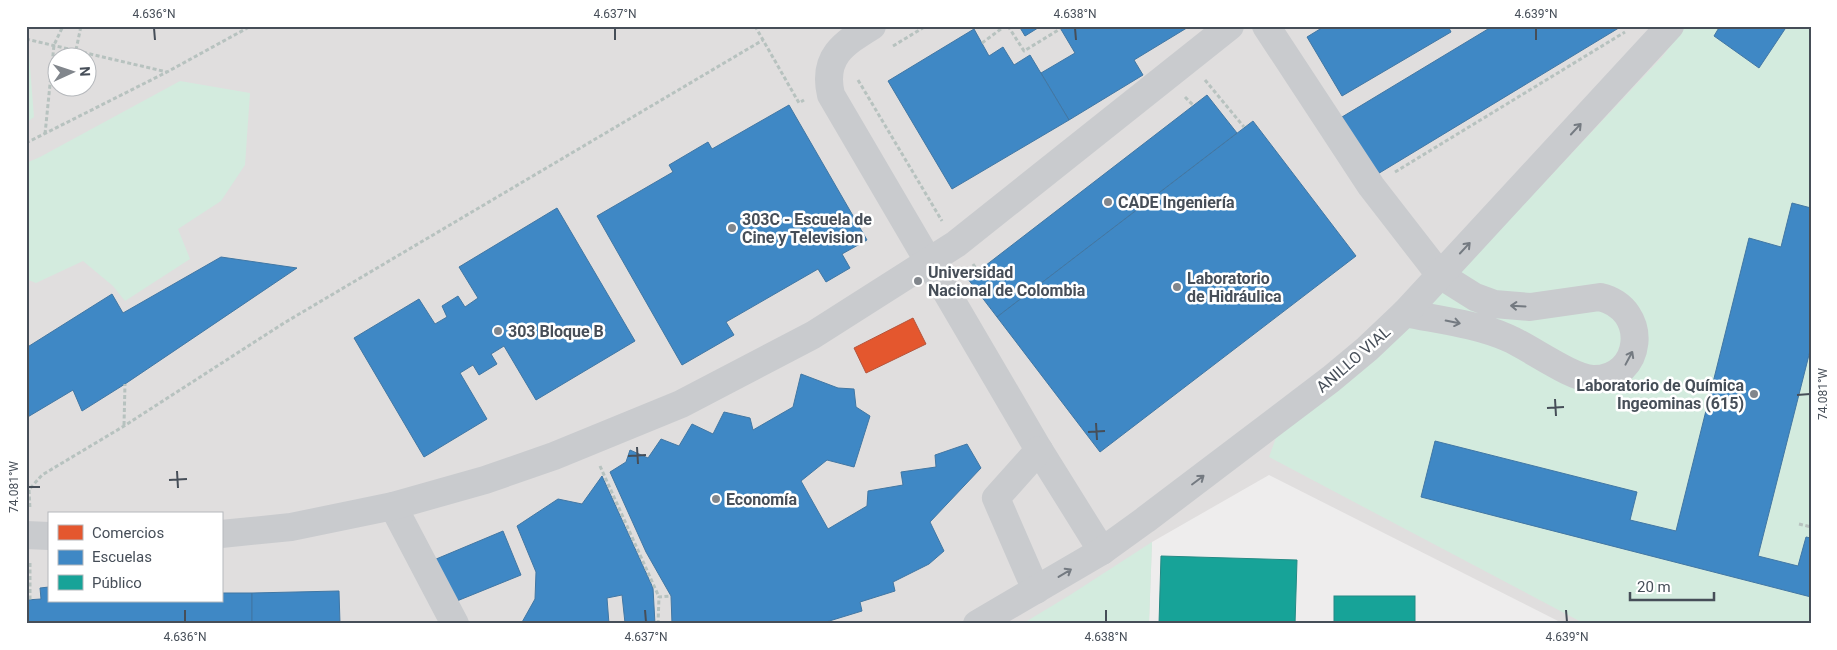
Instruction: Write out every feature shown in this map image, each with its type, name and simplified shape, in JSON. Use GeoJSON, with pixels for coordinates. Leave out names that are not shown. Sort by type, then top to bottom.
{"type":"FeatureCollection","features":[{"type":"Feature","properties":{"kind":"street"},"geometry":{"type":"LineString","coordinates":[[222,534],[290,527],[393,506],[485,480],[590,442],[681,404],[813,335],[956,244],[1230,26]]}},
{"type":"Feature","properties":{"kind":"street","name":"ANILLO VIAL"},"geometry":{"type":"LineString","coordinates":[[977,624],[1102,551],[1331,379],[1367,349],[1405,313],[1670,26]]}},
{"type":"Feature","properties":{"kind":"street"},"geometry":{"type":"LineString","coordinates":[[859,30],[841,48],[830,66],[829,86],[831,95],[1039,450],[1102,551]]}},
{"type":"Feature","properties":{"kind":"street"},"geometry":{"type":"LineString","coordinates":[[1275,30],[1370,186],[1440,275],[1475,296],[1494,304],[1530,307],[1600,297],[1610,300],[1624,309],[1633,325],[1635,336],[1634,349],[1630,360],[1624,368],[1612,375],[1593,379],[1583,378],[1530,349],[1490,331],[1405,313]]}},
{"type":"Feature","properties":{"kind":"street"},"geometry":{"type":"LineString","coordinates":[[1036,590],[996,498],[1039,450]]}},
{"type":"Feature","properties":{"kind":"street"},"geometry":{"type":"LineString","coordinates":[[393,506],[455,624]]}},
{"type":"Feature","properties":{"kind":"street"},"geometry":{"type":"LineString","coordinates":[[26,535],[48,536]]}},
{"type":"Feature","properties":{"kind":"path"},"geometry":{"type":"LineString","coordinates":[[45,134],[54,45],[63,26]]}},
{"type":"Feature","properties":{"kind":"path"},"geometry":{"type":"LineString","coordinates":[[76,48],[82,26]]}},
{"type":"Feature","properties":{"kind":"path"},"geometry":{"type":"LineString","coordinates":[[26,143],[167,72],[251,26]]}},
{"type":"Feature","properties":{"kind":"path"},"geometry":{"type":"LineString","coordinates":[[755,26],[799,103]]}},
{"type":"Feature","properties":{"kind":"path"},"geometry":{"type":"LineString","coordinates":[[982,43],[1006,26],[1024,51],[1060,28]]}},
{"type":"Feature","properties":{"kind":"path"},"geometry":{"type":"LineString","coordinates":[[1387,177],[1625,32]]}},
{"type":"Feature","properties":{"kind":"path"},"geometry":{"type":"LineString","coordinates":[[26,39],[67,48]]}},
{"type":"Feature","properties":{"kind":"path"},"geometry":{"type":"LineString","coordinates":[[26,494],[42,475],[124,426],[284,323],[763,40]]}},
{"type":"Feature","properties":{"kind":"path"},"geometry":{"type":"LineString","coordinates":[[98,55],[167,72]]}},
{"type":"Feature","properties":{"kind":"path"},"geometry":{"type":"LineString","coordinates":[[1188,60],[1244,127]]}},
{"type":"Feature","properties":{"kind":"path"},"geometry":{"type":"LineString","coordinates":[[858,79],[956,244],[978,271]]}},
{"type":"Feature","properties":{"kind":"path"},"geometry":{"type":"LineString","coordinates":[[124,426],[125,384]]}},
{"type":"Feature","properties":{"kind":"path"},"geometry":{"type":"LineString","coordinates":[[590,442],[659,597],[658,624]]}},
{"type":"Feature","properties":{"kind":"path"},"geometry":{"type":"LineString","coordinates":[[1798,524],[1811,527]]}},
{"type":"Feature","properties":{"kind":"path"},"geometry":{"type":"LineString","coordinates":[[659,597],[671,596]]}},
{"type":"Feature","properties":{"kind":"shaded area","name":"Universidad Nacional de Colombia"},"geometry":{"type":"Polygon","coordinates":[[[26,26],[1811,26],[1811,624],[1564,624],[1269,475],[1152,542],[1149,624],[26,624],[26,26]]]}},
{"type":"Feature","properties":{"kind":"green space"},"geometry":{"type":"Polygon","coordinates":[[[1686,26],[1720,26],[1714,36],[1759,68],[1787,26],[1811,26],[1811,208],[1792,203],[1781,247],[1749,239],[1676,531],[1630,520],[1636,492],[1436,441],[1421,497],[1811,597],[1811,624],[1585,624],[1269,457],[1279,429],[1465,267],[1662,57],[1686,26]]]}},
{"type":"Feature","properties":{"kind":"green space"},"geometry":{"type":"Polygon","coordinates":[[[26,53],[29,54],[34,117],[26,123],[26,53]]]}},
{"type":"Feature","properties":{"kind":"green space"},"geometry":{"type":"Polygon","coordinates":[[[180,81],[250,93],[245,165],[221,201],[178,229],[190,259],[125,301],[113,286],[83,261],[36,283],[26,279],[26,163],[180,81]]]}},
{"type":"Feature","properties":{"kind":"green space"},"geometry":{"type":"Polygon","coordinates":[[[1811,347],[1811,538],[1806,537],[1798,566],[1758,556],[1811,347]]]}},
{"type":"Feature","properties":{"kind":"green space"},"geometry":{"type":"Polygon","coordinates":[[[1152,542],[1149,624],[1022,624],[1070,595],[1152,542]]]}},
{"type":"Feature","properties":{"kind":"building: Comercios"},"geometry":{"type":"Polygon","coordinates":[[[913,318],[926,344],[866,373],[854,348],[913,318]]]}},
{"type":"Feature","properties":{"kind":"building: Escuelas"},"geometry":{"type":"Polygon","coordinates":[[[1019,26],[1041,26],[1025,36],[1019,26]]]}},
{"type":"Feature","properties":{"kind":"building: Escuelas"},"geometry":{"type":"Polygon","coordinates":[[[1059,26],[1190,26],[1134,60],[1143,75],[1069,120],[1041,73],[1075,53],[1059,26]]]}},
{"type":"Feature","properties":{"kind":"building: Escuelas"},"geometry":{"type":"Polygon","coordinates":[[[1325,26],[1448,26],[1451,32],[1342,96],[1307,37],[1325,26]]]}},
{"type":"Feature","properties":{"kind":"building: Escuelas"},"geometry":{"type":"Polygon","coordinates":[[[1493,26],[1622,26],[1376,175],[1342,117],[1493,26]]]}},
{"type":"Feature","properties":{"kind":"building: Escuelas"},"geometry":{"type":"Polygon","coordinates":[[[1720,26],[1787,26],[1759,68],[1714,36],[1720,26]]]}},
{"type":"Feature","properties":{"kind":"building: Escuelas"},"geometry":{"type":"Polygon","coordinates":[[[974,29],[989,56],[1003,47],[1014,65],[1030,55],[1069,120],[952,189],[888,81],[974,29]]]}},
{"type":"Feature","properties":{"kind":"building: Escuelas","name":"CADE Ingeniería"},"geometry":{"type":"Polygon","coordinates":[[[1207,95],[1237,133],[997,317],[968,279],[1207,95]]]}},
{"type":"Feature","properties":{"kind":"building: Escuelas","name":"303C - Escuela de Cine y Television"},"geometry":{"type":"Polygon","coordinates":[[[789,105],[867,240],[842,254],[850,268],[826,282],[818,269],[726,322],[734,335],[682,365],[597,216],[673,172],[669,165],[708,142],[712,149],[789,105]]]}},
{"type":"Feature","properties":{"kind":"building: Escuelas","name":"Laboratorio de Hidráulica"},"geometry":{"type":"Polygon","coordinates":[[[1253,121],[1356,256],[1100,452],[997,317],[1253,121]]]}},
{"type":"Feature","properties":{"kind":"building: Escuelas","name":"Laboratorio de Química Ingeominas (615)"},"geometry":{"type":"Polygon","coordinates":[[[1792,203],[1811,208],[1811,347],[1758,556],[1798,566],[1806,537],[1811,538],[1811,597],[1421,497],[1435,441],[1637,492],[1630,520],[1676,531],[1749,238],[1781,247],[1792,203]]]}},
{"type":"Feature","properties":{"kind":"building: Escuelas","name":"303 Bloque B"},"geometry":{"type":"Polygon","coordinates":[[[557,208],[635,341],[536,400],[504,346],[491,354],[497,364],[479,375],[473,365],[460,373],[487,419],[424,457],[354,338],[419,299],[435,324],[447,317],[442,306],[458,296],[465,307],[478,298],[459,267],[557,208]]]}},
{"type":"Feature","properties":{"kind":"building: Escuelas"},"geometry":{"type":"Polygon","coordinates":[[[221,257],[297,268],[82,411],[73,390],[26,418],[26,348],[112,294],[123,313],[221,257]]]}},
{"type":"Feature","properties":{"kind":"building: Escuelas","name":"Economía"},"geometry":{"type":"Polygon","coordinates":[[[801,374],[838,388],[854,389],[856,407],[870,416],[854,467],[827,460],[801,481],[828,529],[867,506],[868,491],[903,485],[901,472],[936,467],[935,455],[967,444],[981,468],[930,522],[944,551],[929,564],[893,582],[895,591],[860,602],[862,611],[826,622],[827,624],[672,624],[671,596],[646,552],[610,472],[626,462],[630,450],[648,458],[661,439],[679,446],[692,424],[713,434],[724,412],[750,418],[753,430],[793,407],[801,374]]]}},
{"type":"Feature","properties":{"kind":"building: Escuelas"},"geometry":{"type":"Polygon","coordinates":[[[602,476],[653,588],[655,624],[647,621],[647,624],[625,623],[622,595],[607,598],[609,624],[521,624],[535,599],[536,572],[517,526],[558,499],[582,504],[602,476]]]}},
{"type":"Feature","properties":{"kind":"building: Escuelas"},"geometry":{"type":"Polygon","coordinates":[[[503,531],[521,575],[447,605],[429,562],[503,531]]]}},
{"type":"Feature","properties":{"kind":"building: Escuelas"},"geometry":{"type":"Polygon","coordinates":[[[48,587],[48,602],[222,602],[222,593],[252,593],[252,624],[26,624],[26,600],[41,599],[40,588],[48,587]]]}},
{"type":"Feature","properties":{"kind":"building: Escuelas"},"geometry":{"type":"Polygon","coordinates":[[[339,591],[340,624],[252,624],[252,593],[339,591]]]}},
{"type":"Feature","properties":{"kind":"building: Público"},"geometry":{"type":"Polygon","coordinates":[[[1161,556],[1297,560],[1295,624],[1159,624],[1161,556]]]}},
{"type":"Feature","properties":{"kind":"building: Público"},"geometry":{"type":"Polygon","coordinates":[[[1334,596],[1415,596],[1415,624],[1334,624],[1334,596]]]}},
{"type":"Feature","properties":{"kind":"place","name":"CADE Ingeniería"},"geometry":{"type":"Point","coordinates":[1108,202]}},
{"type":"Feature","properties":{"kind":"place","name":"303C - Escuela de Cine y Television"},"geometry":{"type":"Point","coordinates":[732,228]}},
{"type":"Feature","properties":{"kind":"place","name":"Universidad Nacional de Colombia"},"geometry":{"type":"Point","coordinates":[918,281]}},
{"type":"Feature","properties":{"kind":"place","name":"Laboratorio de Hidráulica"},"geometry":{"type":"Point","coordinates":[1177,287]}},
{"type":"Feature","properties":{"kind":"place","name":"303 Bloque B"},"geometry":{"type":"Point","coordinates":[498,331]}},
{"type":"Feature","properties":{"kind":"place","name":"Laboratorio de Química Ingeominas (615)"},"geometry":{"type":"Point","coordinates":[1754,394]}},
{"type":"Feature","properties":{"kind":"place","name":"Economía"},"geometry":{"type":"Point","coordinates":[716,499]}}]}
